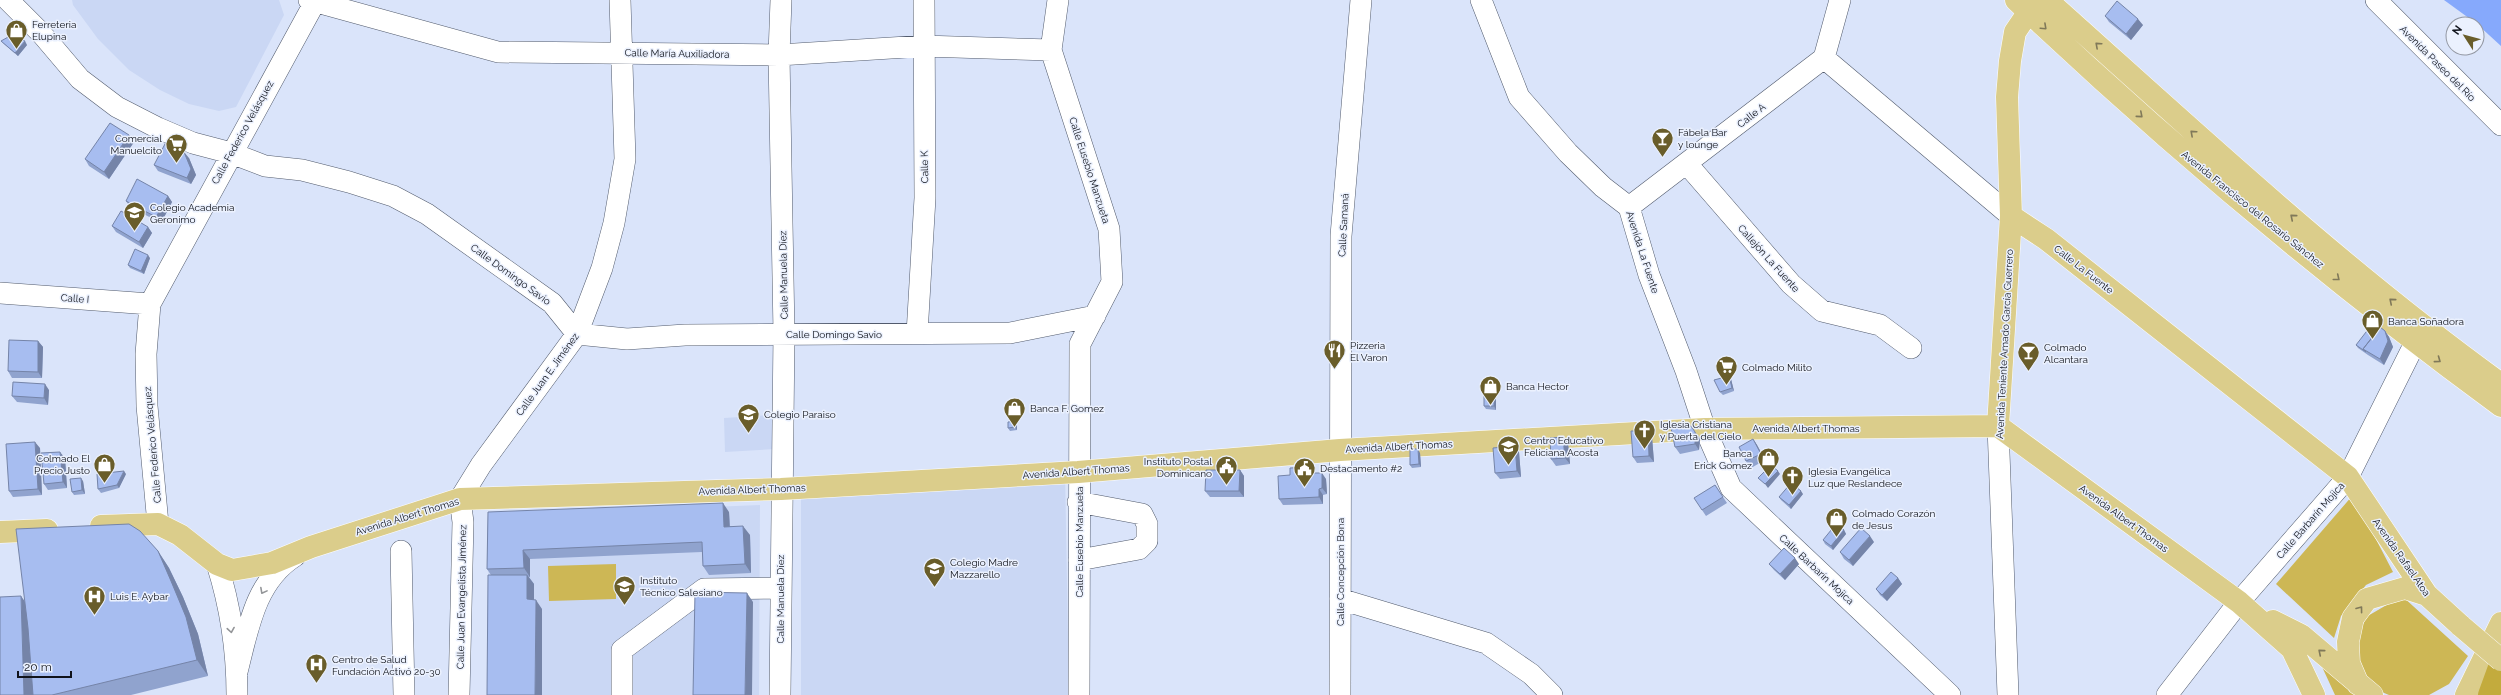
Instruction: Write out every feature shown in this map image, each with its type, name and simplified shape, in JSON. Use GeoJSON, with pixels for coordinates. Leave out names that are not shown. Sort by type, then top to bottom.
{"type":"FeatureCollection","features":[{"type":"Feature","properties":{"kind":"highway"},"geometry":{"type":"LineString","coordinates":[[2489,695],[2496,660]]}},
{"type":"Feature","properties":{"kind":"main road","name":"Avenida Francisco del Rosario Sánchez"},"geometry":{"type":"LineString","coordinates":[[2047,0],[2196,135],[2501,406]]}},
{"type":"Feature","properties":{"kind":"main road","name":"Avenida Francisco del Rosario Sánchez"},"geometry":{"type":"LineString","coordinates":[[2027,4],[2114,92],[2174,144],[2419,334],[2501,384]]}},
{"type":"Feature","properties":{"kind":"main road","name":"Avenida Teniente Amado García Guerrero"},"geometry":{"type":"LineString","coordinates":[[1998,426],[2011,216],[2007,97],[2015,32],[2027,4]]}},
{"type":"Feature","properties":{"kind":"main road","name":"Calle La Fuente"},"geometry":{"type":"LineString","coordinates":[[2011,216],[2046,239],[2348,477]]}},
{"type":"Feature","properties":{"kind":"main road","name":"Avenida Albert Thomas"},"geometry":{"type":"LineString","coordinates":[[158,524],[174,532],[216,564],[232,570],[272,563],[311,547],[460,499],[781,489],[1078,472],[1340,450],[1705,429],[1998,426],[2239,602]]}},
{"type":"Feature","properties":{"kind":"main road","name":"Avenida Rafael Atoa"},"geometry":{"type":"LineString","coordinates":[[2348,477],[2427,595],[2496,660]]}},
{"type":"Feature","properties":{"kind":"main road"},"geometry":{"type":"LineString","coordinates":[[0,532],[158,524]]}},
{"type":"Feature","properties":{"kind":"main road"},"geometry":{"type":"LineString","coordinates":[[2366,690],[2349,663],[2348,642],[2353,618],[2367,599],[2405,588],[2427,595]]}},
{"type":"Feature","properties":{"kind":"main road"},"geometry":{"type":"LineString","coordinates":[[2239,602],[2301,635],[2366,690]]}},
{"type":"Feature","properties":{"kind":"main road"},"geometry":{"type":"LineString","coordinates":[[2239,602],[2292,649],[2314,695]]}},
{"type":"Feature","properties":{"kind":"main road"},"geometry":{"type":"LineString","coordinates":[[2466,695],[2496,660],[2501,623]]}},
{"type":"Feature","properties":{"kind":"main road"},"geometry":{"type":"LineString","coordinates":[[2450,695],[2496,660]]}},
{"type":"Feature","properties":{"kind":"street"},"geometry":{"type":"LineString","coordinates":[[0,5],[4,0]]}},
{"type":"Feature","properties":{"kind":"street","name":"Calle Domingo Savio"},"geometry":{"type":"LineString","coordinates":[[8,0],[41,34],[80,79],[117,107],[158,128],[186,140],[231,153],[265,166],[302,170],[349,182],[393,196],[428,214],[552,303],[577,334],[627,339],[685,335],[1010,333],[1095,316]]}},
{"type":"Feature","properties":{"kind":"street","name":"Calle Juan E. Jiménez"},"geometry":{"type":"LineString","coordinates":[[460,499],[480,465],[577,334],[602,268],[614,223],[625,159],[623,52],[620,0]]}},
{"type":"Feature","properties":{"kind":"street","name":"Calle Manuela Díez"},"geometry":{"type":"LineString","coordinates":[[780,695],[781,489],[784,334],[780,55],[781,0]]}},
{"type":"Feature","properties":{"kind":"street","name":"Calle K"},"geometry":{"type":"LineString","coordinates":[[917,334],[924,198],[924,0]]}},
{"type":"Feature","properties":{"kind":"street","name":"Calle Eusebio Manzueta"},"geometry":{"type":"LineString","coordinates":[[1058,0],[1051,50],[1109,229],[1112,282],[1080,344],[1078,472],[1079,695]]}},
{"type":"Feature","properties":{"kind":"street","name":"Calle Samaná"},"geometry":{"type":"LineString","coordinates":[[1340,450],[1341,236],[1361,0]]}},
{"type":"Feature","properties":{"kind":"street","name":"Avenida La Fuente"},"geometry":{"type":"LineString","coordinates":[[1481,0],[1486,18],[1519,97],[1568,153],[1603,187],[1629,207],[1649,275],[1686,371],[1705,429]]}},
{"type":"Feature","properties":{"kind":"street"},"geometry":{"type":"LineString","coordinates":[[1824,58],[1840,0]]}},
{"type":"Feature","properties":{"kind":"street","name":"Avenida Paseo del Río"},"geometry":{"type":"LineString","coordinates":[[2376,0],[2501,126]]}},
{"type":"Feature","properties":{"kind":"street","name":"Calle Federico Velásquez"},"geometry":{"type":"LineString","coordinates":[[158,524],[147,406],[146,354],[150,304],[313,1]]}},
{"type":"Feature","properties":{"kind":"street","name":"Calle María Auxiliadora"},"geometry":{"type":"LineString","coordinates":[[313,1],[498,52],[623,52],[780,55],[923,46],[1051,50]]}},
{"type":"Feature","properties":{"kind":"street","name":"Calle A"},"geometry":{"type":"LineString","coordinates":[[1629,207],[1824,58]]}},
{"type":"Feature","properties":{"kind":"street","name":"Calle La Fuente"},"geometry":{"type":"LineString","coordinates":[[1824,58],[2011,216]]}},
{"type":"Feature","properties":{"kind":"street","name":"Callejón La Fuente"},"geometry":{"type":"LineString","coordinates":[[1687,164],[1791,284],[1822,311],[1880,325],[1911,348]]}},
{"type":"Feature","properties":{"kind":"street","name":"Calle I"},"geometry":{"type":"LineString","coordinates":[[0,293],[150,304]]}},
{"type":"Feature","properties":{"kind":"street","name":"Calle Barbarín Mojica"},"geometry":{"type":"LineString","coordinates":[[2167,695],[2239,602],[2348,477],[2384,408],[2419,334]]}},
{"type":"Feature","properties":{"kind":"street","name":"Avenida Teniente Amado García Guerrero"},"geometry":{"type":"LineString","coordinates":[[1998,426],[2008,695]]}},
{"type":"Feature","properties":{"kind":"street","name":"Calle Barbarín Mojica"},"geometry":{"type":"LineString","coordinates":[[1705,429],[1731,488],[1950,695]]}},
{"type":"Feature","properties":{"kind":"street","name":"Calle Concepción Bona"},"geometry":{"type":"LineString","coordinates":[[1340,450],[1340,695]]}},
{"type":"Feature","properties":{"kind":"street","name":"Calle Juan Evangelista Jiménez"},"geometry":{"type":"LineString","coordinates":[[459,695],[463,522],[460,499]]}},
{"type":"Feature","properties":{"kind":"street"},"geometry":{"type":"LineString","coordinates":[[1078,502],[1142,514],[1147,524],[1147,541],[1139,549],[1079,560]]}},
{"type":"Feature","properties":{"kind":"street"},"geometry":{"type":"LineString","coordinates":[[237,672],[255,605],[268,582],[280,566],[311,547]]}},
{"type":"Feature","properties":{"kind":"street"},"geometry":{"type":"LineString","coordinates":[[401,551],[404,695]]}},
{"type":"Feature","properties":{"kind":"street"},"geometry":{"type":"LineString","coordinates":[[216,564],[226,603],[237,672],[237,695]]}},
{"type":"Feature","properties":{"kind":"street"},"geometry":{"type":"LineString","coordinates":[[622,695],[622,650],[704,589],[780,588]]}},
{"type":"Feature","properties":{"kind":"street"},"geometry":{"type":"LineString","coordinates":[[1340,598],[1486,643],[1532,674],[1552,695]]}},
{"type":"Feature","properties":{"kind":"shaded area"},"geometry":{"type":"Polygon","coordinates":[[[72,0],[279,0],[284,15],[236,107],[219,111],[189,104],[160,90],[129,70],[98,39],[73,5],[72,0]]]}},
{"type":"Feature","properties":{"kind":"shaded area","name":"Colegio Paraiso"},"geometry":{"type":"Polygon","coordinates":[[[773,415],[775,449],[725,452],[724,418],[773,415]]]}},
{"type":"Feature","properties":{"kind":"shaded area","name":"Colegio Madre Mazzarello"},"geometry":{"type":"Polygon","coordinates":[[[1065,470],[1069,695],[801,695],[801,481],[1065,470]]]}},
{"type":"Feature","properties":{"kind":"shaded area"},"geometry":{"type":"Polygon","coordinates":[[[2353,495],[2393,572],[2366,585],[2341,616],[2334,638],[2276,584],[2353,495]]]}},
{"type":"Feature","properties":{"kind":"shaded area","name":"Instituto Técnico Salesiano"},"geometry":{"type":"Polygon","coordinates":[[[760,505],[759,695],[487,695],[489,516],[760,505]]]}},
{"type":"Feature","properties":{"kind":"shaded area"},"geometry":{"type":"Polygon","coordinates":[[[616,564],[616,599],[549,601],[548,566],[616,564]]]}},
{"type":"Feature","properties":{"kind":"shaded area"},"geometry":{"type":"Polygon","coordinates":[[[2402,596],[2468,656],[2449,684],[2429,695],[2389,695],[2377,690],[2360,674],[2355,644],[2366,617],[2402,596]]]}},
{"type":"Feature","properties":{"kind":"shaded area"},"geometry":{"type":"Polygon","coordinates":[[[2318,658],[2362,695],[2335,695],[2318,658]]]}},
{"type":"Feature","properties":{"kind":"water"},"geometry":{"type":"Polygon","coordinates":[[[2444,0],[2501,0],[2501,46],[2485,31],[2485,16],[2466,16],[2444,0]]]}},
{"type":"Feature","properties":{"kind":"building"},"geometry":{"type":"Polygon","coordinates":[[[2117,1],[2138,19],[2126,34],[2105,16],[2117,1]]]}},
{"type":"Feature","properties":{"kind":"building","name":"Ferreteria Elupina"},"geometry":{"type":"Polygon","coordinates":[[[10,36],[25,41],[15,53],[1,41],[10,36]]]}},
{"type":"Feature","properties":{"kind":"building"},"geometry":{"type":"Polygon","coordinates":[[[110,123],[129,135],[104,172],[85,159],[110,123]]]}},
{"type":"Feature","properties":{"kind":"building","name":"Comercial Manuelcito"},"geometry":{"type":"Polygon","coordinates":[[[166,142],[184,152],[191,169],[187,178],[154,165],[166,142]]]}},
{"type":"Feature","properties":{"kind":"building"},"geometry":{"type":"Polygon","coordinates":[[[137,179],[168,196],[156,217],[126,201],[137,179]]]}},
{"type":"Feature","properties":{"kind":"building","name":"Colegio Academia Geronimo"},"geometry":{"type":"Polygon","coordinates":[[[121,211],[148,227],[139,242],[112,226],[121,211]]]}},
{"type":"Feature","properties":{"kind":"building"},"geometry":{"type":"Polygon","coordinates":[[[135,249],[148,255],[141,271],[128,265],[135,249]]]}},
{"type":"Feature","properties":{"kind":"building"},"geometry":{"type":"Polygon","coordinates":[[[2373,323],[2380,328],[2363,349],[2366,352],[2356,345],[2373,323]]]}},
{"type":"Feature","properties":{"kind":"building"},"geometry":{"type":"Polygon","coordinates":[[[2380,327],[2385,331],[2388,341],[2380,359],[2363,349],[2380,327]]]}},
{"type":"Feature","properties":{"kind":"building"},"geometry":{"type":"Polygon","coordinates":[[[9,340],[38,341],[38,372],[8,371],[9,340]]]}},
{"type":"Feature","properties":{"kind":"building","name":"Colmado Milito"},"geometry":{"type":"Polygon","coordinates":[[[1729,376],[1732,388],[1720,392],[1714,380],[1729,376]]]}},
{"type":"Feature","properties":{"kind":"building"},"geometry":{"type":"Polygon","coordinates":[[[13,382],[45,384],[44,398],[12,396],[13,382]]]}},
{"type":"Feature","properties":{"kind":"building"},"geometry":{"type":"Polygon","coordinates":[[[1484,389],[1494,389],[1494,406],[1484,406],[1484,389]]]}},
{"type":"Feature","properties":{"kind":"building"},"geometry":{"type":"Polygon","coordinates":[[[1015,421],[1015,427],[1008,428],[1008,422],[1015,421]]]}},
{"type":"Feature","properties":{"kind":"building"},"geometry":{"type":"Polygon","coordinates":[[[1691,426],[1695,432],[1695,444],[1675,447],[1671,428],[1691,426]]]}},
{"type":"Feature","properties":{"kind":"building"},"geometry":{"type":"Polygon","coordinates":[[[1631,431],[1648,431],[1649,456],[1633,457],[1631,431]]]}},
{"type":"Feature","properties":{"kind":"building"},"geometry":{"type":"Polygon","coordinates":[[[1563,437],[1565,458],[1551,459],[1550,438],[1563,437]]]}},
{"type":"Feature","properties":{"kind":"building"},"geometry":{"type":"Polygon","coordinates":[[[1753,439],[1761,454],[1746,461],[1739,447],[1753,439]]]}},
{"type":"Feature","properties":{"kind":"building"},"geometry":{"type":"Polygon","coordinates":[[[35,442],[38,489],[9,491],[6,444],[35,442]]]}},
{"type":"Feature","properties":{"kind":"building"},"geometry":{"type":"Polygon","coordinates":[[[1515,446],[1517,471],[1495,473],[1493,448],[1515,446]]]}},
{"type":"Feature","properties":{"kind":"building"},"geometry":{"type":"Polygon","coordinates":[[[1410,449],[1418,449],[1419,464],[1410,465],[1410,449]]]}},
{"type":"Feature","properties":{"kind":"building"},"geometry":{"type":"Polygon","coordinates":[[[60,452],[63,482],[44,484],[41,453],[60,452]]]}},
{"type":"Feature","properties":{"kind":"building"},"geometry":{"type":"Polygon","coordinates":[[[1771,465],[1778,471],[1765,484],[1758,478],[1771,465]]]}},
{"type":"Feature","properties":{"kind":"building","name":"Destacamento #2"},"geometry":{"type":"Polygon","coordinates":[[[1310,467],[1311,473],[1322,473],[1322,488],[1319,489],[1319,497],[1279,499],[1278,476],[1290,475],[1290,468],[1310,467]]]}},
{"type":"Feature","properties":{"kind":"building","name":"Instituto Postal Dominicano"},"geometry":{"type":"Polygon","coordinates":[[[1206,470],[1240,470],[1239,491],[1205,491],[1206,470]]]}},
{"type":"Feature","properties":{"kind":"building"},"geometry":{"type":"Polygon","coordinates":[[[124,471],[117,485],[98,489],[97,474],[124,471]]]}},
{"type":"Feature","properties":{"kind":"building"},"geometry":{"type":"Polygon","coordinates":[[[81,478],[82,490],[72,492],[70,479],[81,478]]]}},
{"type":"Feature","properties":{"kind":"building","name":"Iglesia Evangélica Luz que Reslandece"},"geometry":{"type":"Polygon","coordinates":[[[1791,483],[1801,491],[1789,505],[1779,497],[1791,483]]]}},
{"type":"Feature","properties":{"kind":"building"},"geometry":{"type":"Polygon","coordinates":[[[1715,485],[1723,497],[1702,510],[1694,498],[1715,485]]]}},
{"type":"Feature","properties":{"kind":"building"},"geometry":{"type":"Polygon","coordinates":[[[723,503],[724,527],[743,526],[745,564],[703,566],[702,542],[523,550],[524,568],[487,569],[488,512],[723,503]]]}},
{"type":"Feature","properties":{"kind":"building","name":"Luis E. Aybar"},"geometry":{"type":"Polygon","coordinates":[[[129,524],[140,531],[158,551],[186,617],[197,660],[52,695],[33,695],[28,628],[16,529],[129,524]]]}},
{"type":"Feature","properties":{"kind":"building"},"geometry":{"type":"Polygon","coordinates":[[[1836,524],[1844,530],[1831,546],[1823,540],[1836,524]]]}},
{"type":"Feature","properties":{"kind":"building"},"geometry":{"type":"Polygon","coordinates":[[[1861,528],[1870,536],[1849,560],[1840,552],[1861,528]]]}},
{"type":"Feature","properties":{"kind":"building"},"geometry":{"type":"Polygon","coordinates":[[[1784,548],[1795,558],[1780,574],[1769,564],[1784,548]]]}},
{"type":"Feature","properties":{"kind":"building"},"geometry":{"type":"Polygon","coordinates":[[[1891,572],[1898,578],[1882,595],[1876,589],[1891,572]]]}},
{"type":"Feature","properties":{"kind":"building"},"geometry":{"type":"Polygon","coordinates":[[[488,575],[527,575],[527,599],[536,600],[535,695],[487,695],[488,575]]]}},
{"type":"Feature","properties":{"kind":"building"},"geometry":{"type":"Polygon","coordinates":[[[695,592],[747,593],[745,695],[693,695],[695,592]]]}},
{"type":"Feature","properties":{"kind":"building"},"geometry":{"type":"Polygon","coordinates":[[[21,596],[24,695],[0,695],[0,597],[21,596]]]}},
{"type":"Feature","properties":{"kind":"place","name":"Ferreteria Elupina"},"geometry":{"type":"Point","coordinates":[17,50]}},
{"type":"Feature","properties":{"kind":"place","name":"Fábela Bar y lounge"},"geometry":{"type":"Point","coordinates":[1662,158]}},
{"type":"Feature","properties":{"kind":"place","name":"Comercial Manuelcito"},"geometry":{"type":"Point","coordinates":[177,164]}},
{"type":"Feature","properties":{"kind":"place","name":"Colegio Academia Geronimo"},"geometry":{"type":"Point","coordinates":[134,232]}},
{"type":"Feature","properties":{"kind":"place","name":"Banca Soñadora"},"geometry":{"type":"Point","coordinates":[2372,340]}},
{"type":"Feature","properties":{"kind":"place","name":"Pizzeria El Varon"},"geometry":{"type":"Point","coordinates":[1334,370]}},
{"type":"Feature","properties":{"kind":"place","name":"Colmado Alcantara"},"geometry":{"type":"Point","coordinates":[2028,372]}},
{"type":"Feature","properties":{"kind":"place","name":"Colmado Milito"},"geometry":{"type":"Point","coordinates":[1726,386]}},
{"type":"Feature","properties":{"kind":"place","name":"Banca Hector"},"geometry":{"type":"Point","coordinates":[1490,406]}},
{"type":"Feature","properties":{"kind":"place","name":"Banca F. Gomez"},"geometry":{"type":"Point","coordinates":[1014,428]}},
{"type":"Feature","properties":{"kind":"place","name":"Colegio Paraiso"},"geometry":{"type":"Point","coordinates":[749,434]}},
{"type":"Feature","properties":{"kind":"place","name":"Iglesia Cristiana y Puerta del Cielo"},"geometry":{"type":"Point","coordinates":[1645,450]}},
{"type":"Feature","properties":{"kind":"place","name":"Centro Educativo Feliciana Acosta"},"geometry":{"type":"Point","coordinates":[1509,466]}},
{"type":"Feature","properties":{"kind":"place","name":"Banca Erick Gomez"},"geometry":{"type":"Point","coordinates":[1768,478]}},
{"type":"Feature","properties":{"kind":"place","name":"Colmado El Precio Justo"},"geometry":{"type":"Point","coordinates":[105,484]}},
{"type":"Feature","properties":{"kind":"place","name":"Instituto Postal Dominicano"},"geometry":{"type":"Point","coordinates":[1227,486]}},
{"type":"Feature","properties":{"kind":"place","name":"Destacamento #2"},"geometry":{"type":"Point","coordinates":[1305,488]}},
{"type":"Feature","properties":{"kind":"place","name":"Iglesia Evangélica Luz que Reslandece"},"geometry":{"type":"Point","coordinates":[1792,496]}},
{"type":"Feature","properties":{"kind":"place","name":"Colmado Corazón de Jesus"},"geometry":{"type":"Point","coordinates":[1836,538]}},
{"type":"Feature","properties":{"kind":"place","name":"Colegio Madre Mazzarello"},"geometry":{"type":"Point","coordinates":[934,588]}},
{"type":"Feature","properties":{"kind":"place","name":"Instituto Técnico Salesiano"},"geometry":{"type":"Point","coordinates":[624,606]}},
{"type":"Feature","properties":{"kind":"place","name":"Luis E. Aybar"},"geometry":{"type":"Point","coordinates":[95,616]}},
{"type":"Feature","properties":{"kind":"place","name":"Centro de Salud Fundación Activó 20-30"},"geometry":{"type":"Point","coordinates":[316,684]}}]}
